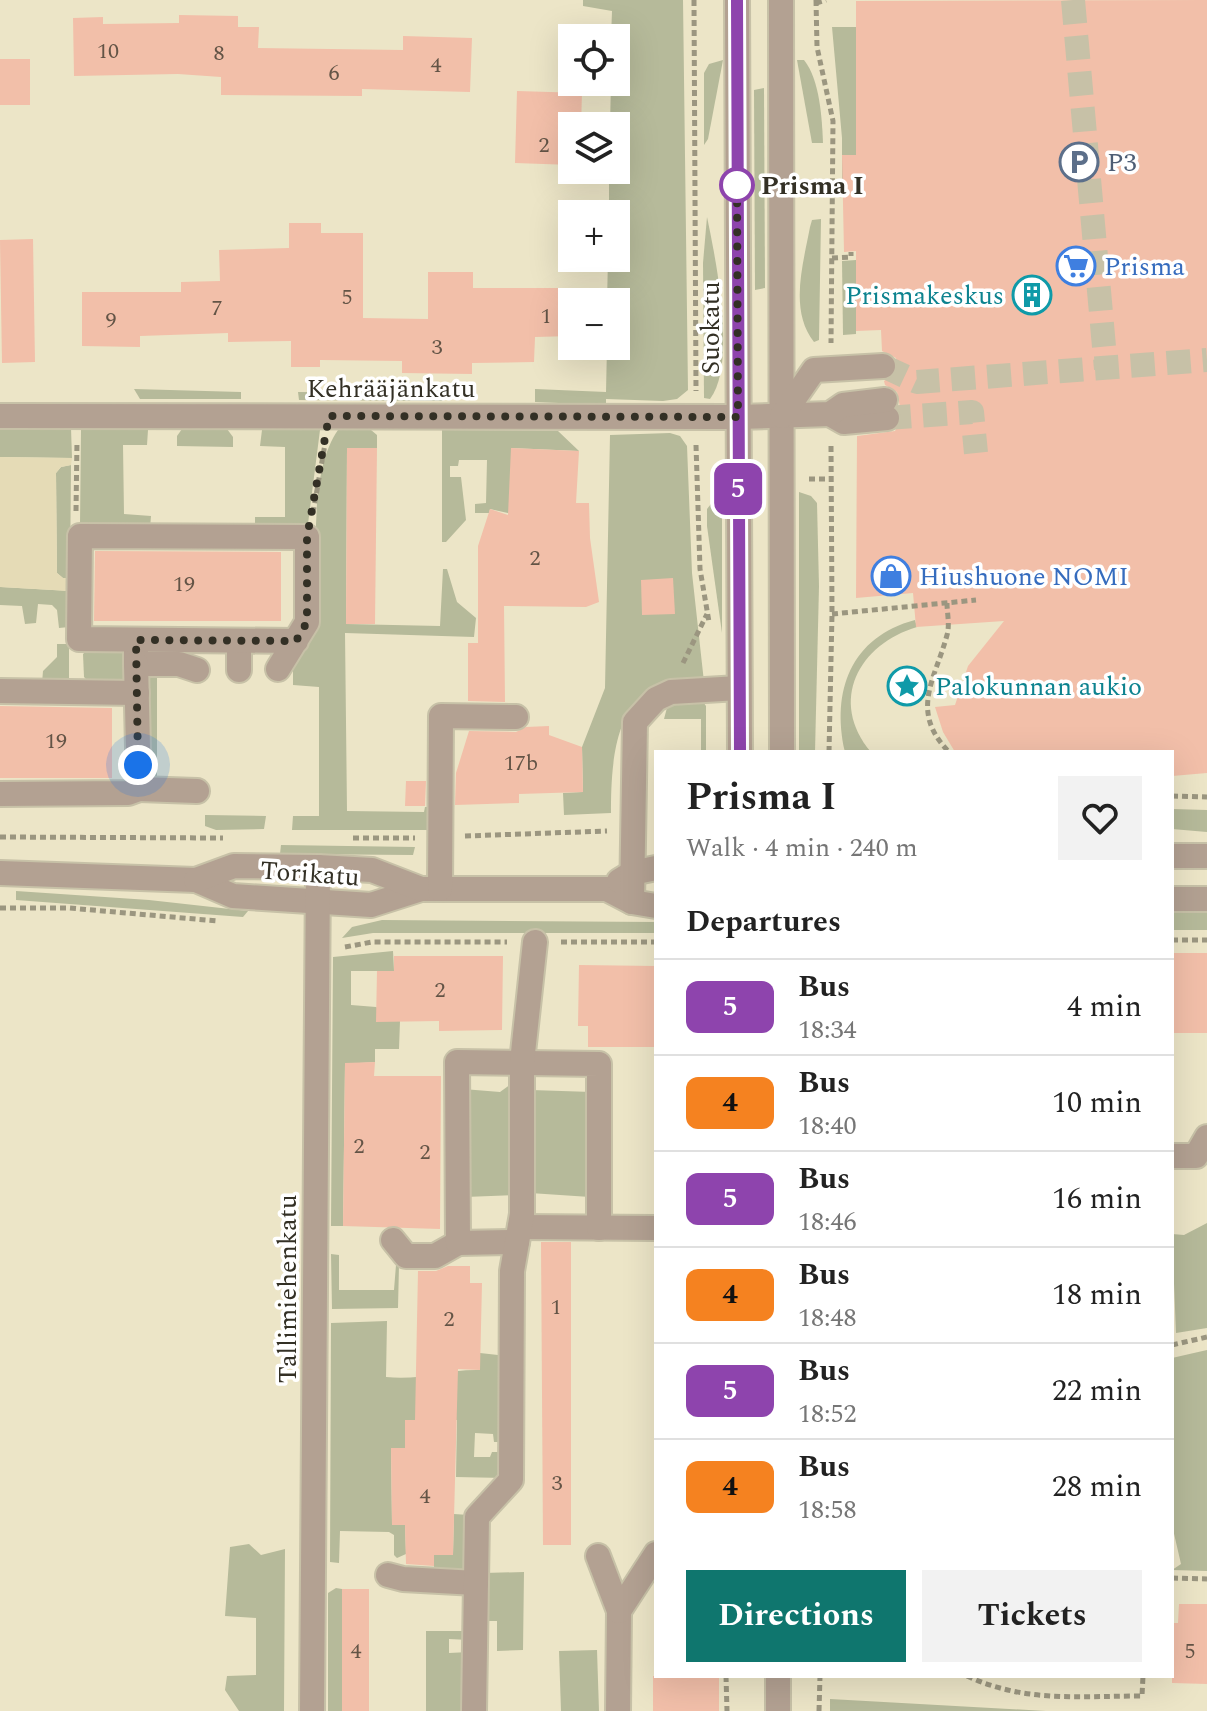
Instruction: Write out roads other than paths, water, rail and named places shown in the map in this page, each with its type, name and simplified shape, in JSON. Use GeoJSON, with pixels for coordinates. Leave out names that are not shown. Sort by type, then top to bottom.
{"type":"FeatureCollection","features":[{"type":"Feature","properties":{"kind":"street","name":"Suokatu"},"geometry":{"type":"LineString","coordinates":[[737,0],[740,750]]}},
{"type":"Feature","properties":{"kind":"street"},"geometry":{"type":"LineString","coordinates":[[781,0],[782,750]]}},
{"type":"Feature","properties":{"kind":"street"},"geometry":{"type":"LineString","coordinates":[[782,416],[814,370],[883,366]]}},
{"type":"Feature","properties":{"kind":"street","name":"Kehrääjänkatu"},"geometry":{"type":"LineString","coordinates":[[0,416],[738,417],[830,414],[843,405],[886,409]]}},
{"type":"Feature","properties":{"kind":"street"},"geometry":{"type":"LineString","coordinates":[[278,669],[296,641],[307,622],[307,537],[247,527],[162,526],[80,536],[79,639],[296,641]]}},
{"type":"Feature","properties":{"kind":"street"},"geometry":{"type":"LineString","coordinates":[[136,640],[139,789]]}},
{"type":"Feature","properties":{"kind":"street"},"geometry":{"type":"LineString","coordinates":[[239,641],[239,670]]}},
{"type":"Feature","properties":{"kind":"street"},"geometry":{"type":"LineString","coordinates":[[136,664],[179,664],[197,670]]}},
{"type":"Feature","properties":{"kind":"street"},"geometry":{"type":"LineString","coordinates":[[644,904],[635,722],[656,699],[671,692],[739,688]]}},
{"type":"Feature","properties":{"kind":"street"},"geometry":{"type":"LineString","coordinates":[[0,691],[137,693]]}},
{"type":"Feature","properties":{"kind":"street"},"geometry":{"type":"LineString","coordinates":[[430,889],[441,716],[516,717]]}},
{"type":"Feature","properties":{"kind":"street"},"geometry":{"type":"LineString","coordinates":[[0,794],[128,793],[139,789],[197,791]]}},
{"type":"Feature","properties":{"kind":"street"},"geometry":{"type":"LineString","coordinates":[[1174,856],[1207,856]]}},
{"type":"Feature","properties":{"kind":"street","name":"Torikatu"},"geometry":{"type":"LineString","coordinates":[[196,880],[234,866],[318,867],[372,870],[430,889]]}},
{"type":"Feature","properties":{"kind":"street","name":"Tallimiehenkatu"},"geometry":{"type":"LineString","coordinates":[[312,1711],[318,867]]}},
{"type":"Feature","properties":{"kind":"street"},"geometry":{"type":"LineString","coordinates":[[607,889],[644,870]]}},
{"type":"Feature","properties":{"kind":"street","name":"Torikatu"},"geometry":{"type":"LineString","coordinates":[[0,873],[196,880],[233,896],[318,903],[371,905],[430,889],[607,889],[644,904]]}},
{"type":"Feature","properties":{"kind":"street"},"geometry":{"type":"LineString","coordinates":[[1174,899],[1207,899]]}},
{"type":"Feature","properties":{"kind":"street"},"geometry":{"type":"LineString","coordinates":[[474,1711],[477,1517],[511,1480],[512,1271],[518,1234],[522,1062],[535,942]]}},
{"type":"Feature","properties":{"kind":"street"},"geometry":{"type":"LineString","coordinates":[[458,1243],[457,1062],[599,1064],[588,1231]]}},
{"type":"Feature","properties":{"kind":"street"},"geometry":{"type":"LineString","coordinates":[[1174,1156],[1196,1156],[1207,1137]]}},
{"type":"Feature","properties":{"kind":"street"},"geometry":{"type":"LineString","coordinates":[[393,1240],[406,1256],[435,1256],[458,1243],[518,1234],[654,1228]]}},
{"type":"Feature","properties":{"kind":"street"},"geometry":{"type":"LineString","coordinates":[[598,1556],[619,1611],[618,1711]]}},
{"type":"Feature","properties":{"kind":"street"},"geometry":{"type":"LineString","coordinates":[[619,1611],[654,1557]]}},
{"type":"Feature","properties":{"kind":"street"},"geometry":{"type":"LineString","coordinates":[[388,1575],[403,1579],[476,1583]]}},
{"type":"Feature","properties":{"kind":"street"},"geometry":{"type":"LineString","coordinates":[[778,1678],[778,1711]]}},
{"type":"Feature","properties":{"kind":"tunnel"},"geometry":{"type":"LineString","coordinates":[[1073,0],[1106,369]]}},
{"type":"Feature","properties":{"kind":"tunnel"},"geometry":{"type":"LineString","coordinates":[[883,366],[917,382],[1207,360]]}},
{"type":"Feature","properties":{"kind":"tunnel"},"geometry":{"type":"LineString","coordinates":[[887,418],[972,412],[976,453]]}},
{"type":"Feature","properties":{"kind":"place","name":"P3"},"geometry":{"type":"Point","coordinates":[1079,162]}},
{"type":"Feature","properties":{"kind":"place","name":"Prisma I"},"geometry":{"type":"Point","coordinates":[737,185]}},
{"type":"Feature","properties":{"kind":"place","name":"Prisma"},"geometry":{"type":"Point","coordinates":[1076,266]}},
{"type":"Feature","properties":{"kind":"place","name":"Prismakeskus"},"geometry":{"type":"Point","coordinates":[1032,295]}},
{"type":"Feature","properties":{"kind":"place","name":"Hiushuone NOMI"},"geometry":{"type":"Point","coordinates":[891,576]}},
{"type":"Feature","properties":{"kind":"place","name":"Palokunnan aukio"},"geometry":{"type":"Point","coordinates":[907,686]}}]}
